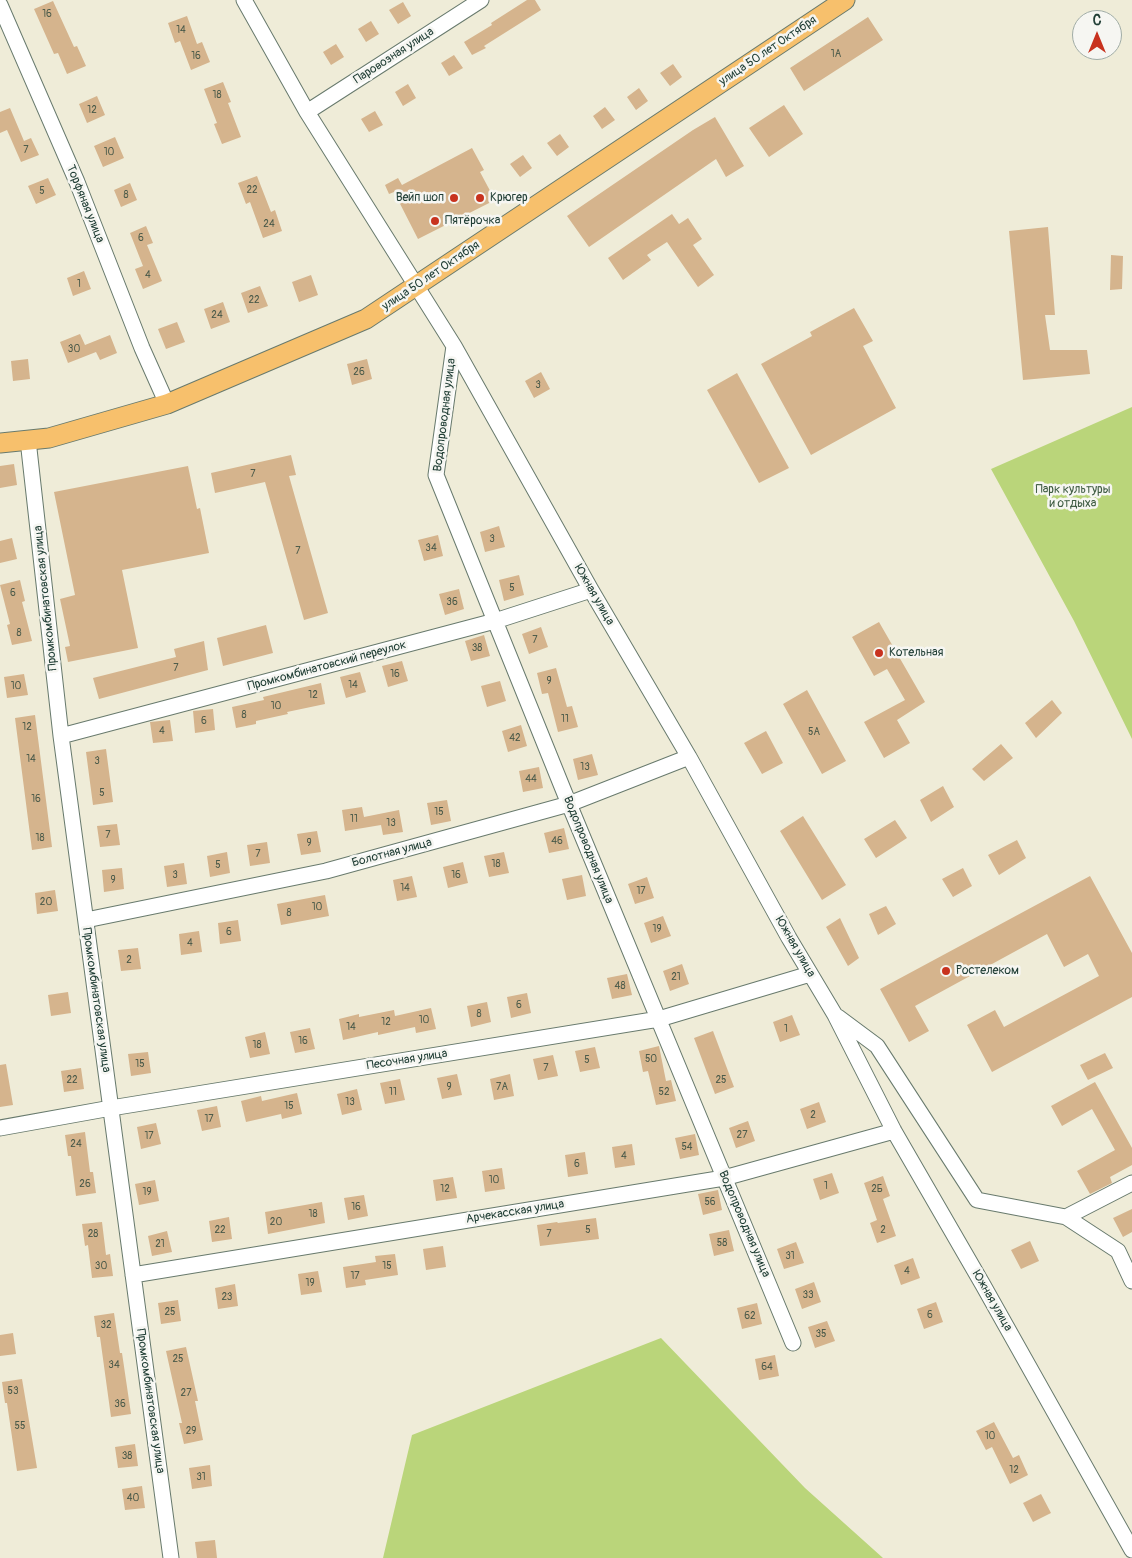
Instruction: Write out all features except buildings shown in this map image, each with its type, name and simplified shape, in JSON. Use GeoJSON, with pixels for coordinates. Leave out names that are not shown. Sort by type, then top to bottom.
{"type":"FeatureCollection","features":[{"type":"Feature","properties":{"kind":"main road","name":"улица 50 лет Октября"},"geometry":{"type":"LineString","coordinates":[[0,443],[49,438],[167,404],[366,319],[845,0]]}},
{"type":"Feature","properties":{"kind":"street"},"geometry":{"type":"LineString","coordinates":[[244,0],[306,112],[416,286]]}},
{"type":"Feature","properties":{"kind":"street","name":"Паровозная улица"},"geometry":{"type":"LineString","coordinates":[[306,112],[481,0]]}},
{"type":"Feature","properties":{"kind":"street","name":"Торфяная улица"},"geometry":{"type":"LineString","coordinates":[[0,5],[77,182],[142,348],[167,404]]}},
{"type":"Feature","properties":{"kind":"street","name":"Южная улица"},"geometry":{"type":"LineString","coordinates":[[416,286],[454,346],[591,590],[690,757],[788,938],[835,1015],[894,1132],[988,1294],[1132,1550]]}},
{"type":"Feature","properties":{"kind":"street","name":"Водопроводная улица"},"geometry":{"type":"LineString","coordinates":[[454,346],[436,476],[793,1343]]}},
{"type":"Feature","properties":{"kind":"street","name":"Промкомбинатовская улица"},"geometry":{"type":"LineString","coordinates":[[28,440],[61,736],[171,1558]]}},
{"type":"Feature","properties":{"kind":"street","name":"Промкомбинатовский переулок"},"geometry":{"type":"LineString","coordinates":[[61,736],[495,621],[591,590]]}},
{"type":"Feature","properties":{"kind":"street","name":"Болотная улица"},"geometry":{"type":"LineString","coordinates":[[86,920],[326,871],[570,804],[690,757]]}},
{"type":"Feature","properties":{"kind":"street","name":"Песочная улица"},"geometry":{"type":"LineString","coordinates":[[0,1128],[111,1108],[659,1019],[810,974]]}},
{"type":"Feature","properties":{"kind":"street"},"geometry":{"type":"LineString","coordinates":[[835,1015],[877,1046],[977,1200],[1066,1217],[1118,1250],[1132,1281]]}},
{"type":"Feature","properties":{"kind":"street","name":"Арчекасская улица"},"geometry":{"type":"LineString","coordinates":[[133,1275],[724,1178],[894,1132]]}},
{"type":"Feature","properties":{"kind":"street"},"geometry":{"type":"LineString","coordinates":[[1066,1217],[1132,1183]]}},
{"type":"Feature","properties":{"kind":"green space","name":"Парк культуры и отдыха"},"geometry":{"type":"Polygon","coordinates":[[[1132,407],[1132,739],[1074,621],[991,469],[1132,407]]]}},
{"type":"Feature","properties":{"kind":"green space"},"geometry":{"type":"Polygon","coordinates":[[[661,1338],[805,1488],[883,1558],[383,1558],[412,1435],[661,1338]]]}},
{"type":"Feature","properties":{"kind":"place","name":"Вейп шоп"},"geometry":{"type":"Point","coordinates":[454,198]}},
{"type":"Feature","properties":{"kind":"place","name":"Крюгер"},"geometry":{"type":"Point","coordinates":[480,198]}},
{"type":"Feature","properties":{"kind":"place","name":"Пятёрочка"},"geometry":{"type":"Point","coordinates":[435,221]}},
{"type":"Feature","properties":{"kind":"place","name":"Котельная"},"geometry":{"type":"Point","coordinates":[879,653]}},
{"type":"Feature","properties":{"kind":"place","name":"Ростелеком"},"geometry":{"type":"Point","coordinates":[946,971]}}]}
